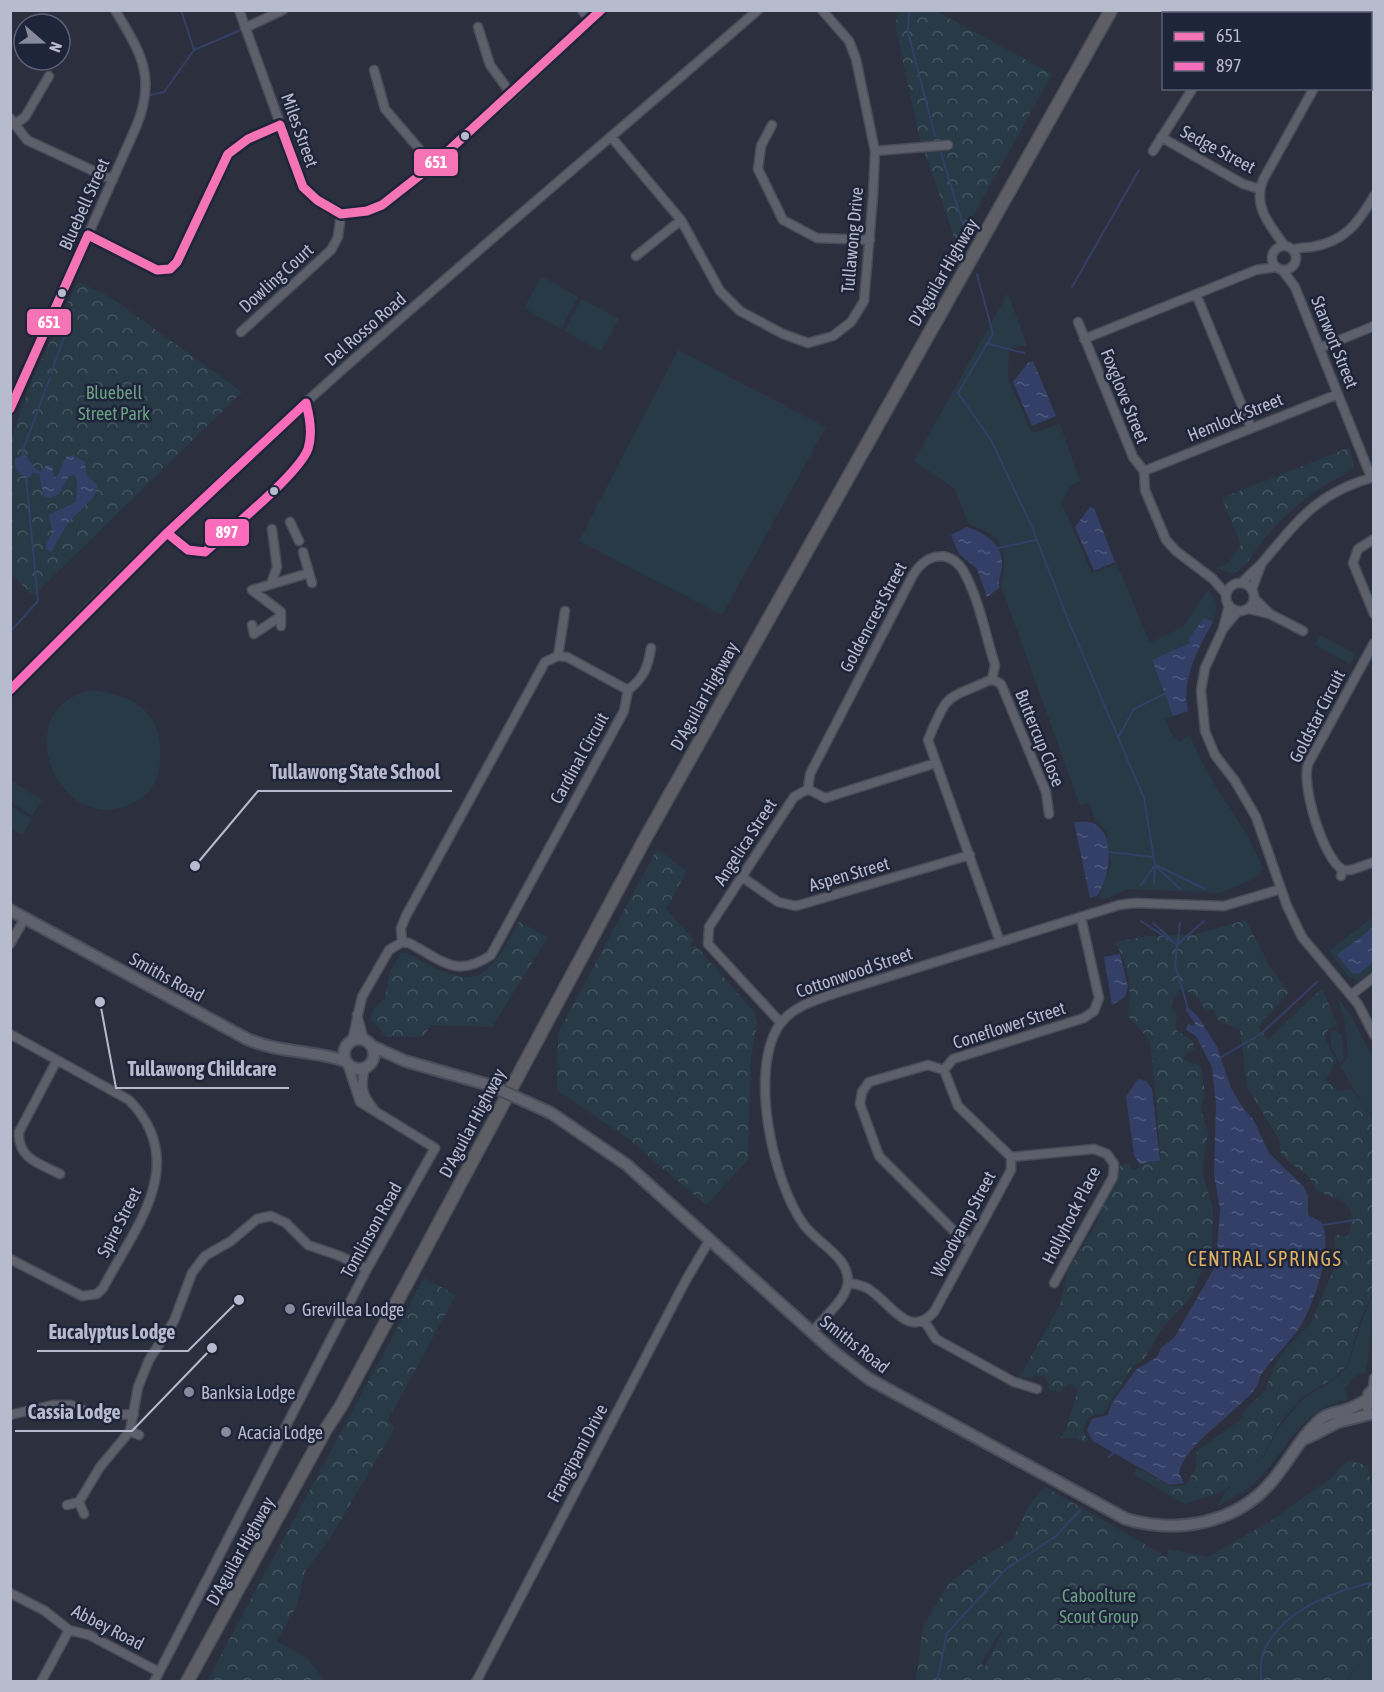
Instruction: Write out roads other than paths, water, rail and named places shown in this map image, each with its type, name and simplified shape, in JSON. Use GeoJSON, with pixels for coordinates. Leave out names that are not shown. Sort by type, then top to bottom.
{"type":"FeatureCollection","features":[{"type":"Feature","properties":{"kind":"highway","name":"D'Aguilar Highway"},"geometry":{"type":"LineString","coordinates":[[188,1682],[326,1429],[341,1406],[652,826],[1111,10]]}},
{"type":"Feature","properties":{"kind":"highway","name":"D'Aguilar Highway"},"geometry":{"type":"LineString","coordinates":[[195,1682],[331,1432],[341,1406]]}},
{"type":"Feature","properties":{"kind":"main road","name":"Smiths Road"},"geometry":{"type":"LineString","coordinates":[[10,910],[247,1039],[270,1048],[313,1053],[346,1062]]}},
{"type":"Feature","properties":{"kind":"main road","name":"Smiths Road"},"geometry":{"type":"LineString","coordinates":[[313,1053],[350,1042]]}},
{"type":"Feature","properties":{"kind":"main road"},"geometry":{"type":"LineString","coordinates":[[350,1042],[368,1043],[374,1056],[367,1066],[356,1069],[346,1062],[344,1052],[350,1042]]}},
{"type":"Feature","properties":{"kind":"main road","name":"Smiths Road"},"geometry":{"type":"LineString","coordinates":[[368,1043],[405,1061],[489,1084],[551,1113],[621,1160],[812,1332],[878,1384],[1103,1508],[1148,1524],[1190,1525],[1210,1521],[1240,1508],[1271,1483],[1326,1415],[1353,1408],[1372,1389]]}},
{"type":"Feature","properties":{"kind":"main road","name":"Smiths Road"},"geometry":{"type":"LineString","coordinates":[[367,1066],[405,1061]]}},
{"type":"Feature","properties":{"kind":"main road"},"geometry":{"type":"LineString","coordinates":[[1372,1389],[1372,1415]]}},
{"type":"Feature","properties":{"kind":"main road","name":"Smiths Road"},"geometry":{"type":"LineString","coordinates":[[1304,1440],[1338,1422],[1372,1415]]}},
{"type":"Feature","properties":{"kind":"street","name":"Bluebell Street"},"geometry":{"type":"LineString","coordinates":[[10,410],[142,113],[147,85],[136,45],[115,10]]}},
{"type":"Feature","properties":{"kind":"street","name":"Miles Street"},"geometry":{"type":"LineString","coordinates":[[239,10],[303,187],[317,200],[341,214]]}},
{"type":"Feature","properties":{"kind":"street"},"geometry":{"type":"LineString","coordinates":[[245,28],[283,10]]}},
{"type":"Feature","properties":{"kind":"street"},"geometry":{"type":"LineString","coordinates":[[582,10],[590,21]]}},
{"type":"Feature","properties":{"kind":"street"},"geometry":{"type":"LineString","coordinates":[[341,214],[367,211],[382,205],[434,165],[602,10]]}},
{"type":"Feature","properties":{"kind":"street","name":"Del Rosso Road"},"geometry":{"type":"LineString","coordinates":[[10,690],[167,533],[298,411],[758,10]]}},
{"type":"Feature","properties":{"kind":"street","name":"Tullawong Drive"},"geometry":{"type":"LineString","coordinates":[[612,138],[681,220],[720,291],[740,311],[783,334],[808,343],[833,336],[851,322],[864,301],[870,240],[874,151],[856,59],[849,41],[822,10]]}},
{"type":"Feature","properties":{"kind":"street"},"geometry":{"type":"LineString","coordinates":[[478,27],[490,65],[512,95]]}},
{"type":"Feature","properties":{"kind":"street"},"geometry":{"type":"LineString","coordinates":[[374,70],[385,109],[434,165]]}},
{"type":"Feature","properties":{"kind":"street"},"geometry":{"type":"LineString","coordinates":[[49,76],[25,117],[12,122],[27,140],[113,180]]}},
{"type":"Feature","properties":{"kind":"street","name":"Sedge Street"},"geometry":{"type":"LineString","coordinates":[[1153,151],[1192,90]]}},
{"type":"Feature","properties":{"kind":"street"},"geometry":{"type":"LineString","coordinates":[[1274,254],[1272,231],[1259,201],[1260,189],[1313,90]]}},
{"type":"Feature","properties":{"kind":"street"},"geometry":{"type":"LineString","coordinates":[[88,235],[154,269],[162,272],[170,269],[177,262],[223,162],[232,148],[247,137],[280,125]]}},
{"type":"Feature","properties":{"kind":"street"},"geometry":{"type":"LineString","coordinates":[[772,125],[760,146],[758,169],[783,220],[817,238],[870,240]]}},
{"type":"Feature","properties":{"kind":"street","name":"Sedge Street"},"geometry":{"type":"LineString","coordinates":[[1161,137],[1237,181],[1260,189]]}},
{"type":"Feature","properties":{"kind":"street"},"geometry":{"type":"LineString","coordinates":[[874,151],[948,145]]}},
{"type":"Feature","properties":{"kind":"street"},"geometry":{"type":"LineString","coordinates":[[1294,263],[1311,247],[1353,228],[1374,196]]}},
{"type":"Feature","properties":{"kind":"street","name":"Dowling Court"},"geometry":{"type":"LineString","coordinates":[[241,332],[331,249],[338,237],[341,214]]}},
{"type":"Feature","properties":{"kind":"street"},"geometry":{"type":"LineString","coordinates":[[636,256],[681,220]]}},
{"type":"Feature","properties":{"kind":"street"},"geometry":{"type":"LineString","coordinates":[[1272,231],[1289,248],[1311,247]]}},
{"type":"Feature","properties":{"kind":"street","name":"Foxglove Street"},"geometry":{"type":"LineString","coordinates":[[1084,339],[1256,270],[1274,254],[1289,248]]}},
{"type":"Feature","properties":{"kind":"street","name":"Starwort Street"},"geometry":{"type":"LineString","coordinates":[[1289,248],[1294,263],[1295,287]]}},
{"type":"Feature","properties":{"kind":"street","name":"Starwort Street"},"geometry":{"type":"LineString","coordinates":[[1274,254],[1279,269],[1295,287],[1372,477]]}},
{"type":"Feature","properties":{"kind":"street","name":"Foxglove Street"},"geometry":{"type":"LineString","coordinates":[[1256,270],[1279,269],[1294,263]]}},
{"type":"Feature","properties":{"kind":"street"},"geometry":{"type":"LineString","coordinates":[[1197,294],[1251,428]]}},
{"type":"Feature","properties":{"kind":"street","name":"Foxglove Street"},"geometry":{"type":"LineString","coordinates":[[1078,322],[1132,457],[1144,471],[1145,490],[1166,540],[1176,551],[1213,579],[1226,594]]}},
{"type":"Feature","properties":{"kind":"street"},"geometry":{"type":"LineString","coordinates":[[1320,348],[1374,326]]}},
{"type":"Feature","properties":{"kind":"street","name":"Hemlock Street"},"geometry":{"type":"LineString","coordinates":[[1144,471],[1338,394]]}},
{"type":"Feature","properties":{"kind":"street"},"geometry":{"type":"LineString","coordinates":[[1223,629],[1229,605],[1226,594],[1232,585],[1242,583],[1261,565],[1286,532],[1311,508],[1338,490],[1372,477]]}},
{"type":"Feature","properties":{"kind":"street"},"geometry":{"type":"LineString","coordinates":[[290,522],[299,541]]}},
{"type":"Feature","properties":{"kind":"street"},"geometry":{"type":"LineString","coordinates":[[271,584],[277,567],[272,529]]}},
{"type":"Feature","properties":{"kind":"street"},"geometry":{"type":"LineString","coordinates":[[1374,539],[1358,549],[1353,563],[1374,614]]}},
{"type":"Feature","properties":{"kind":"street"},"geometry":{"type":"LineString","coordinates":[[303,552],[312,583]]}},
{"type":"Feature","properties":{"kind":"street","name":"Goldencrest Street"},"geometry":{"type":"LineString","coordinates":[[808,789],[810,774],[921,561],[937,556],[944,558],[966,575],[995,665],[992,679]]}},
{"type":"Feature","properties":{"kind":"street"},"geometry":{"type":"LineString","coordinates":[[1261,565],[1252,589],[1255,599],[1270,614]]}},
{"type":"Feature","properties":{"kind":"street"},"geometry":{"type":"LineString","coordinates":[[281,614],[252,590],[309,573]]}},
{"type":"Feature","properties":{"kind":"street","name":"Foxglove Street"},"geometry":{"type":"LineString","coordinates":[[1213,579],[1232,585]]}},
{"type":"Feature","properties":{"kind":"street"},"geometry":{"type":"LineString","coordinates":[[1242,583],[1252,589]]}},
{"type":"Feature","properties":{"kind":"street"},"geometry":{"type":"LineString","coordinates":[[1249,609],[1255,599]]}},
{"type":"Feature","properties":{"kind":"street"},"geometry":{"type":"LineString","coordinates":[[1229,605],[1238,611]]}},
{"type":"Feature","properties":{"kind":"street"},"geometry":{"type":"LineString","coordinates":[[1303,632],[1270,614],[1249,609],[1238,611],[1223,629],[1209,656],[1202,680],[1203,719],[1215,755],[1247,798],[1256,817],[1281,889],[1302,937],[1351,995],[1374,1035]]}},
{"type":"Feature","properties":{"kind":"street"},"geometry":{"type":"LineString","coordinates":[[558,656],[565,611]]}},
{"type":"Feature","properties":{"kind":"street"},"geometry":{"type":"LineString","coordinates":[[265,618],[281,614]]}},
{"type":"Feature","properties":{"kind":"street"},"geometry":{"type":"LineString","coordinates":[[252,625],[254,634],[281,614]]}},
{"type":"Feature","properties":{"kind":"street"},"geometry":{"type":"LineString","coordinates":[[281,614],[281,626]]}},
{"type":"Feature","properties":{"kind":"street","name":"Goldstar Circuit"},"geometry":{"type":"LineString","coordinates":[[1374,643],[1312,755],[1305,776],[1306,790],[1330,857],[1342,873],[1374,862]]}},
{"type":"Feature","properties":{"kind":"street"},"geometry":{"type":"LineString","coordinates":[[350,1042],[362,997],[388,950],[402,942],[400,928],[411,905],[545,662],[558,656],[567,657],[628,690],[640,681],[649,666],[651,648]]}},
{"type":"Feature","properties":{"kind":"street"},"geometry":{"type":"LineString","coordinates":[[992,679],[954,693],[942,705],[928,740],[1000,942]]}},
{"type":"Feature","properties":{"kind":"street","name":"Buttercup Close"},"geometry":{"type":"LineString","coordinates":[[992,679],[1000,684],[1046,792],[1048,814]]}},
{"type":"Feature","properties":{"kind":"street","name":"Cardinal Circuit"},"geometry":{"type":"LineString","coordinates":[[402,942],[409,943],[456,968],[477,965],[491,955],[624,711],[628,690]]}},
{"type":"Feature","properties":{"kind":"street"},"geometry":{"type":"LineString","coordinates":[[808,789],[825,798],[936,763]]}},
{"type":"Feature","properties":{"kind":"street","name":"Angelica Street"},"geometry":{"type":"LineString","coordinates":[[780,1023],[708,944],[709,927],[794,797],[808,789]]}},
{"type":"Feature","properties":{"kind":"street","name":"Aspen Street"},"geometry":{"type":"LineString","coordinates":[[742,877],[778,902],[796,906],[970,855]]}},
{"type":"Feature","properties":{"kind":"street","name":"Cottonwood Street"},"geometry":{"type":"LineString","coordinates":[[849,1283],[846,1269],[840,1260],[805,1226],[792,1204],[776,1156],[767,1119],[766,1059],[780,1023],[798,1006],[1000,942],[1135,903],[1230,905],[1281,889]]}},
{"type":"Feature","properties":{"kind":"street"},"geometry":{"type":"LineString","coordinates":[[10,944],[25,918]]}},
{"type":"Feature","properties":{"kind":"street","name":"Coneflower Street"},"geometry":{"type":"LineString","coordinates":[[971,1243],[957,1234],[879,1156],[860,1104],[862,1092],[869,1082],[928,1065],[944,1070],[953,1059],[1084,1018],[1094,1011],[1099,998],[1081,918]]}},
{"type":"Feature","properties":{"kind":"street"},"geometry":{"type":"LineString","coordinates":[[1351,995],[1374,977]]}},
{"type":"Feature","properties":{"kind":"street"},"geometry":{"type":"LineString","coordinates":[[356,1014],[368,1043]]}},
{"type":"Feature","properties":{"kind":"street","name":"Spire Street"},"geometry":{"type":"LineString","coordinates":[[10,1034],[119,1093],[140,1111],[156,1145],[158,1162],[153,1195],[103,1288],[97,1294],[82,1296],[10,1259]]}},
{"type":"Feature","properties":{"kind":"street"},"geometry":{"type":"LineString","coordinates":[[57,1060],[14,1136],[22,1152],[60,1174]]}},
{"type":"Feature","properties":{"kind":"street","name":"Tomlinson Road"},"geometry":{"type":"LineString","coordinates":[[154,1682],[367,1269],[435,1148],[374,1108],[365,1106],[357,1098],[346,1062]]}},
{"type":"Feature","properties":{"kind":"street"},"geometry":{"type":"LineString","coordinates":[[367,1066],[362,1078],[363,1094],[374,1108]]}},
{"type":"Feature","properties":{"kind":"street","name":"Woodvamp Street"},"geometry":{"type":"LineString","coordinates":[[925,1322],[934,1312],[1011,1170],[1011,1157],[958,1106],[944,1070]]}},
{"type":"Feature","properties":{"kind":"street","name":"Hollyhock Place"},"geometry":{"type":"LineString","coordinates":[[1011,1157],[1094,1149],[1107,1154],[1114,1164],[1113,1177],[1054,1283]]}},
{"type":"Feature","properties":{"kind":"street"},"geometry":{"type":"LineString","coordinates":[[12,1154],[22,1152]]}},
{"type":"Feature","properties":{"kind":"street"},"geometry":{"type":"LineString","coordinates":[[67,1505],[79,1502],[100,1467],[130,1431],[138,1386],[149,1360],[174,1321],[192,1273],[204,1256],[231,1241],[257,1219],[271,1216],[286,1223],[308,1245],[340,1256],[367,1269]]}},
{"type":"Feature","properties":{"kind":"street","name":"Frangipani Drive"},"geometry":{"type":"LineString","coordinates":[[476,1682],[686,1280],[709,1241]]}},
{"type":"Feature","properties":{"kind":"street"},"geometry":{"type":"LineString","coordinates":[[812,1332],[843,1295],[849,1283],[866,1287],[896,1314],[913,1324],[925,1322],[936,1339],[1014,1382],[1037,1389]]}},
{"type":"Feature","properties":{"kind":"street"},"geometry":{"type":"LineString","coordinates":[[10,1415],[53,1405],[70,1406],[98,1416],[134,1414]]}},
{"type":"Feature","properties":{"kind":"street"},"geometry":{"type":"LineString","coordinates":[[130,1431],[139,1435]]}},
{"type":"Feature","properties":{"kind":"street"},"geometry":{"type":"LineString","coordinates":[[79,1502],[84,1514]]}},
{"type":"Feature","properties":{"kind":"street","name":"Abbey Road"},"geometry":{"type":"LineString","coordinates":[[10,1593],[45,1611],[69,1630],[89,1635],[159,1672]]}},
{"type":"Feature","properties":{"kind":"street"},"geometry":{"type":"LineString","coordinates":[[41,1682],[69,1630]]}},
{"type":"Feature","properties":{"kind":"water"},"geometry":{"type":"Polygon","coordinates":[[[1033,361],[1056,416],[1032,426],[1013,382],[1028,363],[1033,361]]]}},
{"type":"Feature","properties":{"kind":"water"},"geometry":{"type":"Polygon","coordinates":[[[24,454],[40,471],[47,465],[52,466],[55,481],[66,457],[73,455],[85,462],[86,474],[98,486],[93,497],[68,523],[51,552],[45,548],[52,532],[49,515],[76,502],[77,480],[74,475],[69,476],[59,494],[50,498],[44,497],[39,474],[33,473],[30,477],[25,478],[16,469],[15,459],[24,454]]]}},
{"type":"Feature","properties":{"kind":"water"},"geometry":{"type":"Polygon","coordinates":[[[1090,507],[1094,508],[1115,562],[1094,571],[1075,527],[1090,507]]]}},
{"type":"Feature","properties":{"kind":"water"},"geometry":{"type":"Polygon","coordinates":[[[967,527],[991,540],[1001,556],[999,588],[987,597],[977,569],[959,554],[951,535],[967,527]]]}},
{"type":"Feature","properties":{"kind":"water"},"geometry":{"type":"Polygon","coordinates":[[[1204,618],[1213,622],[1192,665],[1186,699],[1188,711],[1173,716],[1152,660],[1190,643],[1189,638],[1204,618]]]}},
{"type":"Feature","properties":{"kind":"water"},"geometry":{"type":"Polygon","coordinates":[[[1074,822],[1093,823],[1106,837],[1108,869],[1097,896],[1090,898],[1074,822]]]}},
{"type":"Feature","properties":{"kind":"water"},"geometry":{"type":"Polygon","coordinates":[[[1373,927],[1373,962],[1360,973],[1353,974],[1337,955],[1373,927]]]}},
{"type":"Feature","properties":{"kind":"water"},"geometry":{"type":"Polygon","coordinates":[[[1120,954],[1128,987],[1125,997],[1112,1005],[1104,957],[1120,954]]]}},
{"type":"Feature","properties":{"kind":"water"},"geometry":{"type":"Polygon","coordinates":[[[1186,1005],[1199,1018],[1217,1047],[1231,1088],[1253,1119],[1269,1153],[1304,1187],[1308,1196],[1308,1215],[1321,1222],[1325,1232],[1325,1245],[1321,1275],[1311,1305],[1300,1327],[1262,1373],[1255,1389],[1190,1452],[1179,1473],[1184,1483],[1170,1485],[1093,1441],[1087,1430],[1092,1419],[1108,1415],[1112,1402],[1137,1369],[1157,1357],[1161,1348],[1174,1338],[1216,1265],[1220,1209],[1214,1175],[1216,1104],[1212,1067],[1196,1036],[1186,1030],[1188,1024],[1194,1026],[1195,1023],[1186,1011],[1186,1005]]]}},
{"type":"Feature","properties":{"kind":"water"},"geometry":{"type":"Polygon","coordinates":[[[1138,1079],[1146,1081],[1152,1089],[1160,1161],[1140,1165],[1134,1155],[1126,1097],[1138,1079]]]}},
{"type":"Feature","properties":{"kind":"waterway"},"geometry":{"type":"LineString","coordinates":[[181,10],[194,50]]}},
{"type":"Feature","properties":{"kind":"waterway"},"geometry":{"type":"LineString","coordinates":[[909,10],[908,32],[935,136]]}},
{"type":"Feature","properties":{"kind":"waterway"},"geometry":{"type":"LineString","coordinates":[[147,96],[164,92],[194,50],[243,29]]}},
{"type":"Feature","properties":{"kind":"waterway"},"geometry":{"type":"LineString","coordinates":[[941,153],[963,225]]}},
{"type":"Feature","properties":{"kind":"waterway"},"geometry":{"type":"LineString","coordinates":[[1072,287],[1139,170]]}},
{"type":"Feature","properties":{"kind":"waterway"},"geometry":{"type":"LineString","coordinates":[[977,274],[993,334],[958,393],[991,440],[1032,527],[1069,622],[1144,798],[1155,865],[1180,889]]}},
{"type":"Feature","properties":{"kind":"waterway"},"geometry":{"type":"LineString","coordinates":[[51,373],[74,310]]}},
{"type":"Feature","properties":{"kind":"waterway"},"geometry":{"type":"LineString","coordinates":[[989,344],[1024,353]]}},
{"type":"Feature","properties":{"kind":"waterway"},"geometry":{"type":"LineString","coordinates":[[24,457],[23,450],[50,378]]}},
{"type":"Feature","properties":{"kind":"waterway"},"geometry":{"type":"LineString","coordinates":[[10,632],[38,601],[26,478]]}},
{"type":"Feature","properties":{"kind":"waterway"},"geometry":{"type":"LineString","coordinates":[[998,548],[1036,540]]}},
{"type":"Feature","properties":{"kind":"waterway"},"geometry":{"type":"LineString","coordinates":[[1119,736],[1134,709],[1164,694]]}},
{"type":"Feature","properties":{"kind":"waterway"},"geometry":{"type":"LineString","coordinates":[[1108,852],[1153,857]]}},
{"type":"Feature","properties":{"kind":"waterway"},"geometry":{"type":"LineString","coordinates":[[1141,885],[1155,865]]}},
{"type":"Feature","properties":{"kind":"waterway"},"geometry":{"type":"LineString","coordinates":[[1158,866],[1205,889]]}},
{"type":"Feature","properties":{"kind":"waterway"},"geometry":{"type":"LineString","coordinates":[[1154,883],[1155,868]]}},
{"type":"Feature","properties":{"kind":"waterway"},"geometry":{"type":"LineString","coordinates":[[1141,921],[1176,944]]}},
{"type":"Feature","properties":{"kind":"waterway"},"geometry":{"type":"LineString","coordinates":[[1177,945],[1204,921]]}},
{"type":"Feature","properties":{"kind":"waterway"},"geometry":{"type":"LineString","coordinates":[[1153,923],[1171,939]]}},
{"type":"Feature","properties":{"kind":"waterway"},"geometry":{"type":"LineString","coordinates":[[1180,923],[1175,965],[1187,1005]]}},
{"type":"Feature","properties":{"kind":"waterway"},"geometry":{"type":"LineString","coordinates":[[1220,1058],[1262,1033],[1317,982]]}},
{"type":"Feature","properties":{"kind":"waterway"},"geometry":{"type":"LineString","coordinates":[[1323,1225],[1355,1220]]}},
{"type":"Feature","properties":{"kind":"waterway"},"geometry":{"type":"LineString","coordinates":[[1109,1457],[1114,1452]]}},
{"type":"Feature","properties":{"kind":"waterway"},"geometry":{"type":"LineString","coordinates":[[937,1682],[947,1633],[1006,1569],[1056,1536],[1080,1510]]}},
{"type":"Feature","properties":{"kind":"waterway"},"geometry":{"type":"LineString","coordinates":[[1261,1682],[1263,1653],[1271,1638],[1282,1625],[1310,1605],[1341,1591],[1374,1582]]}},
{"type":"Feature","properties":{"kind":"place","name":"Tullawong State School"},"geometry":{"type":"Point","coordinates":[195,866]}},
{"type":"Feature","properties":{"kind":"place","name":"Tullawong Childcare"},"geometry":{"type":"Point","coordinates":[100,1002]}},
{"type":"Feature","properties":{"kind":"place","name":"Eucalyptus Lodge"},"geometry":{"type":"Point","coordinates":[239,1300]}},
{"type":"Feature","properties":{"kind":"place","name":"Grevillea Lodge"},"geometry":{"type":"Point","coordinates":[290,1309]}},
{"type":"Feature","properties":{"kind":"place","name":"Cassia Lodge"},"geometry":{"type":"Point","coordinates":[212,1348]}},
{"type":"Feature","properties":{"kind":"place","name":"Banksia Lodge"},"geometry":{"type":"Point","coordinates":[189,1392]}},
{"type":"Feature","properties":{"kind":"place","name":"Acacia Lodge"},"geometry":{"type":"Point","coordinates":[226,1432]}},
{"type":"Feature","properties":{"kind":"district","name":"CENTRAL SPRINGS"},"geometry":{"type":"Point","coordinates":[1265,1258]}},
{"type":"Feature","properties":{"kind":"park label","name":"Bluebell Street Park"},"geometry":{"type":"Point","coordinates":[114,402]}},
{"type":"Feature","properties":{"kind":"park label","name":"Caboolture Scout Group"},"geometry":{"type":"Point","coordinates":[1099,1605]}}]}
